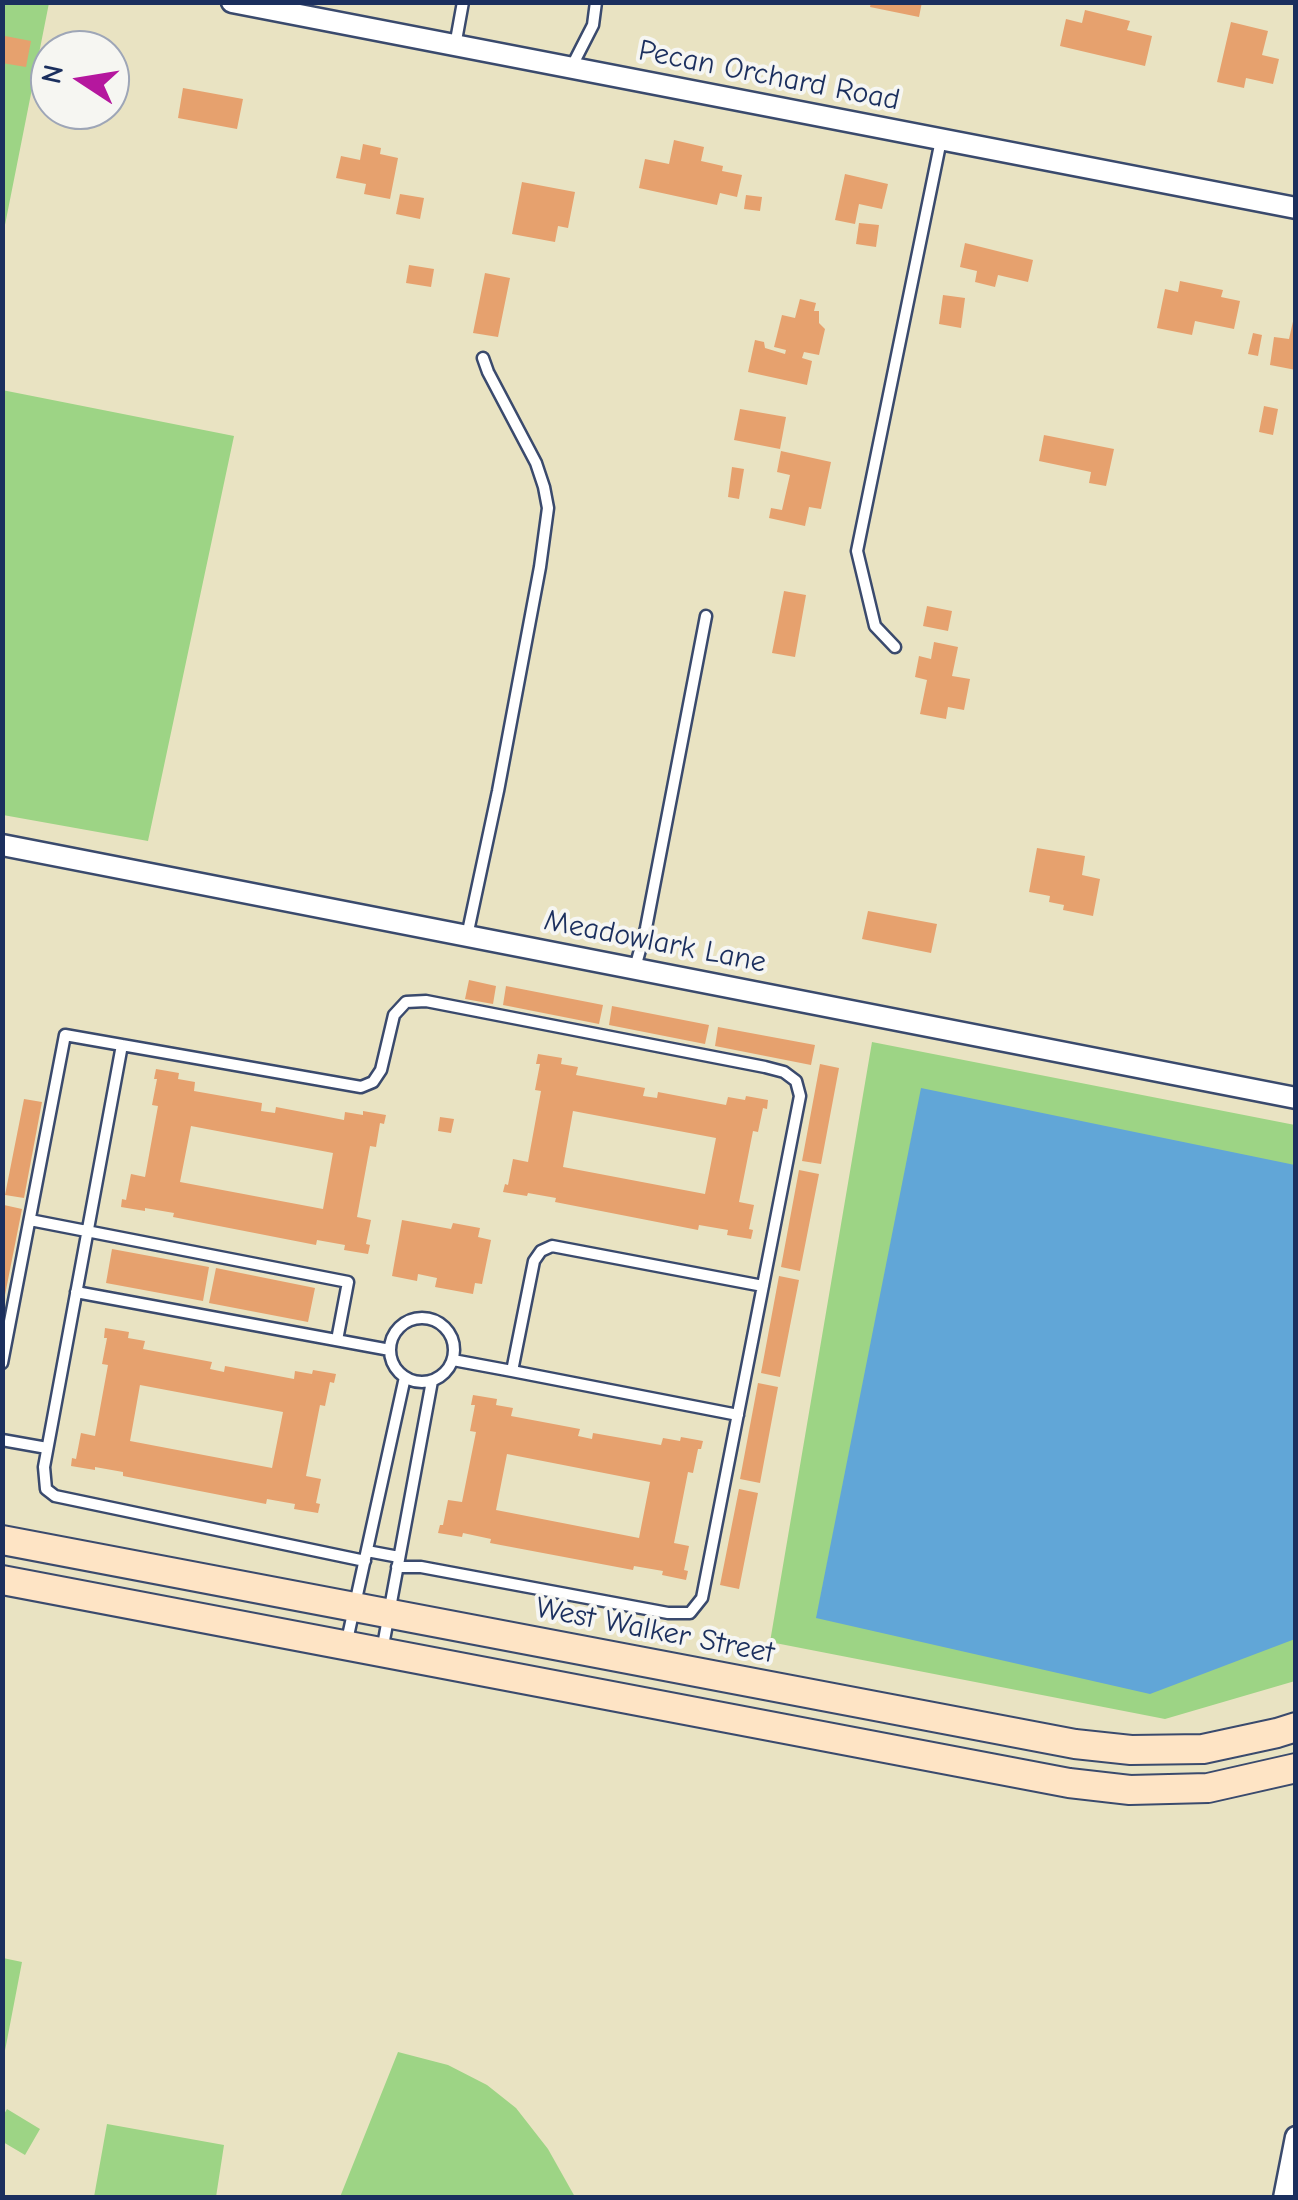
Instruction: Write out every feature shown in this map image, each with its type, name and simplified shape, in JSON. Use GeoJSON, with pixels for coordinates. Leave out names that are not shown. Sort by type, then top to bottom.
{"type":"FeatureCollection","features":[{"type":"Feature","properties":{"kind":"street","name":"Pecan Orchard Road"},"geometry":{"type":"LineString","coordinates":[[232,2],[309,10],[455,46],[1296,208]]}},
{"type":"Feature","properties":{"kind":"street","name":"Meadowlark Lane"},"geometry":{"type":"LineString","coordinates":[[2,845],[1296,1098]]}},
{"type":"Feature","properties":{"kind":"street","name":"West Walker Street"},"geometry":{"type":"LineString","coordinates":[[2,1540],[1075,1744],[1132,1750],[1204,1749],[1296,1727]]}},
{"type":"Feature","properties":{"kind":"street"},"geometry":{"type":"LineString","coordinates":[[2,1580],[1069,1783],[1130,1790],[1208,1788],[1296,1768]]}},
{"type":"Feature","properties":{"kind":"street"},"geometry":{"type":"LineString","coordinates":[[1284,2198],[1296,2137]]}},
{"type":"Feature","properties":{"kind":"lane"},"geometry":{"type":"LineString","coordinates":[[455,46],[463,2]]}},
{"type":"Feature","properties":{"kind":"lane"},"geometry":{"type":"LineString","coordinates":[[571,68],[593,24],[596,2]]}},
{"type":"Feature","properties":{"kind":"lane"},"geometry":{"type":"LineString","coordinates":[[895,647],[876,626],[857,551],[941,140]]}},
{"type":"Feature","properties":{"kind":"lane"},"geometry":{"type":"LineString","coordinates":[[467,936],[512,716],[548,508],[536,463],[483,358]]}},
{"type":"Feature","properties":{"kind":"lane"},"geometry":{"type":"LineString","coordinates":[[635,968],[706,616]]}},
{"type":"Feature","properties":{"kind":"lane"},"geometry":{"type":"LineString","coordinates":[[2,1364],[65,1035],[122,1045],[361,1087],[373,1082],[382,1070],[394,1014],[406,1002],[426,1001],[784,1072],[796,1081],[800,1096],[702,1598],[690,1612],[668,1613],[55,1496],[46,1488],[44,1467],[122,1045]]}},
{"type":"Feature","properties":{"kind":"lane"},"geometry":{"type":"LineString","coordinates":[[30,1220],[348,1282],[337,1340]]}},
{"type":"Feature","properties":{"kind":"lane"},"geometry":{"type":"LineString","coordinates":[[512,1371],[534,1260],[552,1246],[763,1286]]}},
{"type":"Feature","properties":{"kind":"lane"},"geometry":{"type":"LineString","coordinates":[[76,1292],[390,1350]]}},
{"type":"Feature","properties":{"kind":"lane"},"geometry":{"type":"LineString","coordinates":[[424,1317],[443,1324],[450,1332],[453,1360],[448,1370],[432,1381],[413,1381],[397,1370],[390,1350],[392,1340],[404,1323],[424,1317]]}},
{"type":"Feature","properties":{"kind":"lane"},"geometry":{"type":"LineString","coordinates":[[453,1360],[738,1414]]}},
{"type":"Feature","properties":{"kind":"lane"},"geometry":{"type":"LineString","coordinates":[[346,1645],[405,1377]]}},
{"type":"Feature","properties":{"kind":"lane"},"geometry":{"type":"LineString","coordinates":[[382,1652],[432,1381]]}},
{"type":"Feature","properties":{"kind":"lane"},"geometry":{"type":"LineString","coordinates":[[2,1440],[48,1448]]}},
{"type":"Feature","properties":{"kind":"green space"},"geometry":{"type":"Polygon","coordinates":[[[3,3],[49,3],[44,30],[30,30],[30,99],[3,235],[3,3]]]}},
{"type":"Feature","properties":{"kind":"green space"},"geometry":{"type":"Polygon","coordinates":[[[2,390],[234,436],[148,841],[3,815],[2,390]]]}},
{"type":"Feature","properties":{"kind":"green space"},"geometry":{"type":"Polygon","coordinates":[[[872,1042],[1295,1125],[1295,1681],[1165,1719],[770,1642],[872,1042]]]}},
{"type":"Feature","properties":{"kind":"green space"},"geometry":{"type":"Polygon","coordinates":[[[2,1958],[22,1962],[3,2061],[2,1958]]]}},
{"type":"Feature","properties":{"kind":"green space"},"geometry":{"type":"Polygon","coordinates":[[[398,2052],[448,2065],[487,2085],[516,2108],[548,2149],[575,2197],[340,2197],[398,2052]]]}},
{"type":"Feature","properties":{"kind":"green space"},"geometry":{"type":"Polygon","coordinates":[[[7,2109],[40,2129],[25,2155],[3,2142],[3,2116],[7,2109]]]}},
{"type":"Feature","properties":{"kind":"green space"},"geometry":{"type":"Polygon","coordinates":[[[107,2124],[224,2145],[216,2197],[94,2197],[107,2124]]]}},
{"type":"Feature","properties":{"kind":"water"},"geometry":{"type":"Polygon","coordinates":[[[921,1088],[1295,1165],[1295,1639],[1150,1694],[816,1618],[921,1088]]]}},
{"type":"Feature","properties":{"kind":"building"},"geometry":{"type":"Polygon","coordinates":[[[871,2],[922,2],[919,17],[870,7],[871,2]]]}},
{"type":"Feature","properties":{"kind":"building"},"geometry":{"type":"Polygon","coordinates":[[[1085,10],[1130,21],[1127,30],[1152,36],[1145,66],[1060,46],[1066,19],[1082,23],[1085,10]]]}},
{"type":"Feature","properties":{"kind":"building"},"geometry":{"type":"Polygon","coordinates":[[[1231,22],[1268,31],[1262,55],[1279,59],[1273,84],[1246,78],[1244,88],[1217,82],[1231,22]]]}},
{"type":"Feature","properties":{"kind":"building"},"geometry":{"type":"Polygon","coordinates":[[[5,36],[30,41],[26,67],[2,63],[5,36]]]}},
{"type":"Feature","properties":{"kind":"building"},"geometry":{"type":"Polygon","coordinates":[[[183,88],[243,99],[237,129],[178,118],[183,88]]]}},
{"type":"Feature","properties":{"kind":"building"},"geometry":{"type":"Polygon","coordinates":[[[674,140],[704,147],[701,161],[742,175],[737,197],[720,193],[717,205],[639,188],[645,159],[669,164],[674,140]]]}},
{"type":"Feature","properties":{"kind":"building"},"geometry":{"type":"Polygon","coordinates":[[[363,144],[398,158],[390,199],[364,194],[366,184],[336,178],[341,156],[360,160],[363,144]]]}},
{"type":"Feature","properties":{"kind":"building"},"geometry":{"type":"Polygon","coordinates":[[[845,174],[888,184],[882,209],[859,204],[855,224],[835,220],[845,174]]]}},
{"type":"Feature","properties":{"kind":"building"},"geometry":{"type":"Polygon","coordinates":[[[522,182],[575,192],[568,228],[558,226],[555,242],[512,234],[522,182]]]}},
{"type":"Feature","properties":{"kind":"building"},"geometry":{"type":"Polygon","coordinates":[[[400,194],[424,198],[420,219],[396,214],[400,194]]]}},
{"type":"Feature","properties":{"kind":"building"},"geometry":{"type":"Polygon","coordinates":[[[746,195],[762,197],[760,211],[744,209],[746,195]]]}},
{"type":"Feature","properties":{"kind":"building"},"geometry":{"type":"Polygon","coordinates":[[[859,223],[879,225],[876,247],[856,244],[859,223]]]}},
{"type":"Feature","properties":{"kind":"building"},"geometry":{"type":"Polygon","coordinates":[[[965,243],[1033,260],[1028,282],[998,275],[995,287],[975,282],[977,271],[960,267],[965,243]]]}},
{"type":"Feature","properties":{"kind":"building"},"geometry":{"type":"Polygon","coordinates":[[[409,265],[434,269],[431,287],[406,283],[409,265]]]}},
{"type":"Feature","properties":{"kind":"building"},"geometry":{"type":"Polygon","coordinates":[[[485,273],[510,278],[498,337],[473,333],[485,273]]]}},
{"type":"Feature","properties":{"kind":"building"},"geometry":{"type":"Polygon","coordinates":[[[1180,281],[1223,290],[1221,297],[1240,301],[1234,329],[1195,321],[1192,335],[1157,328],[1165,289],[1178,292],[1180,281]]]}},
{"type":"Feature","properties":{"kind":"building"},"geometry":{"type":"Polygon","coordinates":[[[943,295],[965,298],[961,328],[939,324],[943,295]]]}},
{"type":"Feature","properties":{"kind":"building"},"geometry":{"type":"Polygon","coordinates":[[[800,299],[816,303],[814,311],[819,311],[819,323],[825,329],[819,355],[804,352],[802,358],[812,361],[807,385],[748,372],[755,340],[764,342],[765,348],[785,354],[786,350],[774,347],[782,315],[795,318],[800,299]]]}},
{"type":"Feature","properties":{"kind":"building"},"geometry":{"type":"Polygon","coordinates":[[[1294,317],[1296,370],[1270,365],[1274,337],[1289,339],[1294,317]]]}},
{"type":"Feature","properties":{"kind":"building"},"geometry":{"type":"Polygon","coordinates":[[[1253,333],[1262,335],[1258,356],[1248,354],[1253,333]]]}},
{"type":"Feature","properties":{"kind":"building"},"geometry":{"type":"Polygon","coordinates":[[[1264,406],[1278,409],[1273,435],[1259,432],[1264,406]]]}},
{"type":"Feature","properties":{"kind":"building"},"geometry":{"type":"Polygon","coordinates":[[[740,409],[786,417],[780,449],[734,440],[740,409]]]}},
{"type":"Feature","properties":{"kind":"building"},"geometry":{"type":"Polygon","coordinates":[[[1044,435],[1114,449],[1106,486],[1089,483],[1091,472],[1039,461],[1044,435]]]}},
{"type":"Feature","properties":{"kind":"building"},"geometry":{"type":"Polygon","coordinates":[[[781,451],[831,462],[821,509],[809,507],[805,526],[769,518],[771,508],[782,510],[790,475],[777,472],[781,451]]]}},
{"type":"Feature","properties":{"kind":"building"},"geometry":{"type":"Polygon","coordinates":[[[732,467],[744,469],[739,499],[728,497],[732,467]]]}},
{"type":"Feature","properties":{"kind":"building"},"geometry":{"type":"Polygon","coordinates":[[[784,591],[806,595],[795,657],[772,653],[784,591]]]}},
{"type":"Feature","properties":{"kind":"building"},"geometry":{"type":"Polygon","coordinates":[[[927,606],[952,611],[948,631],[923,626],[927,606]]]}},
{"type":"Feature","properties":{"kind":"building"},"geometry":{"type":"Polygon","coordinates":[[[934,642],[958,647],[952,676],[970,679],[964,710],[948,707],[946,719],[920,714],[927,680],[915,677],[919,656],[931,659],[934,642]]]}},
{"type":"Feature","properties":{"kind":"building"},"geometry":{"type":"Polygon","coordinates":[[[1037,848],[1085,856],[1082,875],[1100,879],[1093,916],[1063,910],[1064,905],[1049,902],[1050,896],[1029,892],[1037,848]]]}},
{"type":"Feature","properties":{"kind":"building"},"geometry":{"type":"Polygon","coordinates":[[[868,911],[937,924],[931,953],[862,939],[868,911]]]}},
{"type":"Feature","properties":{"kind":"building"},"geometry":{"type":"Polygon","coordinates":[[[469,980],[496,986],[493,1004],[465,999],[469,980]]]}},
{"type":"Feature","properties":{"kind":"building"},"geometry":{"type":"Polygon","coordinates":[[[506,986],[603,1005],[599,1024],[503,1005],[506,986]]]}},
{"type":"Feature","properties":{"kind":"building"},"geometry":{"type":"Polygon","coordinates":[[[612,1006],[709,1025],[705,1044],[609,1025],[612,1006]]]}},
{"type":"Feature","properties":{"kind":"building"},"geometry":{"type":"Polygon","coordinates":[[[718,1027],[815,1045],[811,1065],[715,1046],[718,1027]]]}},
{"type":"Feature","properties":{"kind":"building"},"geometry":{"type":"Polygon","coordinates":[[[538,1054],[562,1058],[561,1064],[578,1067],[576,1075],[645,1088],[643,1096],[657,1098],[658,1092],[726,1105],[728,1097],[768,1100],[758,1132],[753,1131],[739,1202],[754,1205],[751,1239],[727,1235],[728,1230],[699,1225],[698,1230],[555,1202],[556,1198],[503,1192],[513,1159],[528,1162],[541,1091],[535,1090],[540,1064],[536,1064],[538,1054]],[[573,1111],[563,1167],[705,1194],[716,1138],[573,1111]]]}},
{"type":"Feature","properties":{"kind":"building"},"geometry":{"type":"Polygon","coordinates":[[[820,1064],[839,1068],[821,1164],[802,1161],[820,1064]]]}},
{"type":"Feature","properties":{"kind":"building"},"geometry":{"type":"Polygon","coordinates":[[[156,1069],[179,1073],[178,1079],[195,1082],[194,1091],[262,1103],[261,1111],[275,1113],[276,1107],[344,1120],[345,1112],[386,1115],[384,1124],[380,1123],[376,1147],[370,1146],[357,1217],[371,1220],[368,1254],[344,1250],[345,1245],[317,1240],[316,1245],[173,1217],[174,1213],[121,1207],[131,1174],[145,1177],[158,1106],[152,1105],[156,1069]],[[191,1126],[180,1182],[323,1209],[333,1153],[191,1126]]]}},
{"type":"Feature","properties":{"kind":"building"},"geometry":{"type":"Polygon","coordinates":[[[24,1099],[42,1102],[24,1198],[5,1195],[24,1099]]]}},
{"type":"Feature","properties":{"kind":"building"},"geometry":{"type":"Polygon","coordinates":[[[440,1117],[454,1119],[451,1133],[438,1131],[440,1117]]]}},
{"type":"Feature","properties":{"kind":"building"},"geometry":{"type":"Polygon","coordinates":[[[799,1170],[819,1174],[800,1271],[781,1267],[799,1170]]]}},
{"type":"Feature","properties":{"kind":"building"},"geometry":{"type":"Polygon","coordinates":[[[4,1205],[22,1209],[2,1300],[4,1205]]]}},
{"type":"Feature","properties":{"kind":"building"},"geometry":{"type":"Polygon","coordinates":[[[402,1220],[451,1229],[453,1223],[480,1228],[478,1237],[491,1240],[482,1284],[475,1283],[473,1294],[435,1287],[437,1278],[418,1274],[417,1281],[392,1276],[402,1220]]]}},
{"type":"Feature","properties":{"kind":"building"},"geometry":{"type":"Polygon","coordinates":[[[112,1249],[209,1267],[203,1301],[106,1283],[112,1249]]]}},
{"type":"Feature","properties":{"kind":"building"},"geometry":{"type":"Polygon","coordinates":[[[216,1268],[315,1288],[308,1322],[209,1303],[216,1268]]]}},
{"type":"Feature","properties":{"kind":"building"},"geometry":{"type":"Polygon","coordinates":[[[779,1276],[799,1280],[780,1377],[761,1373],[779,1276]]]}},
{"type":"Feature","properties":{"kind":"building"},"geometry":{"type":"Polygon","coordinates":[[[105,1328],[129,1332],[128,1338],[145,1341],[143,1349],[212,1362],[210,1369],[224,1372],[225,1366],[294,1379],[295,1371],[336,1374],[334,1383],[330,1382],[325,1406],[320,1405],[306,1476],[321,1479],[318,1513],[294,1509],[295,1504],[267,1499],[266,1504],[123,1476],[123,1472],[71,1466],[81,1433],[95,1436],[108,1365],[102,1364],[105,1328]],[[140,1385],[130,1441],[272,1468],[283,1412],[140,1385]]]}},
{"type":"Feature","properties":{"kind":"building"},"geometry":{"type":"Polygon","coordinates":[[[758,1383],[778,1387],[760,1483],[740,1479],[758,1383]]]}},
{"type":"Feature","properties":{"kind":"building"},"geometry":{"type":"Polygon","coordinates":[[[473,1395],[497,1399],[496,1405],[513,1408],[511,1416],[580,1429],[578,1436],[592,1439],[593,1433],[661,1445],[663,1438],[703,1441],[693,1473],[688,1472],[674,1543],[689,1546],[686,1580],[662,1575],[663,1571],[634,1566],[633,1570],[490,1543],[491,1539],[463,1533],[462,1537],[438,1533],[448,1500],[462,1502],[476,1432],[470,1431],[475,1405],[471,1405],[473,1395]],[[507,1454],[496,1510],[639,1538],[650,1482],[507,1454]]]}},
{"type":"Feature","properties":{"kind":"building"},"geometry":{"type":"Polygon","coordinates":[[[739,1489],[758,1493],[739,1589],[720,1585],[739,1489]]]}}]}
